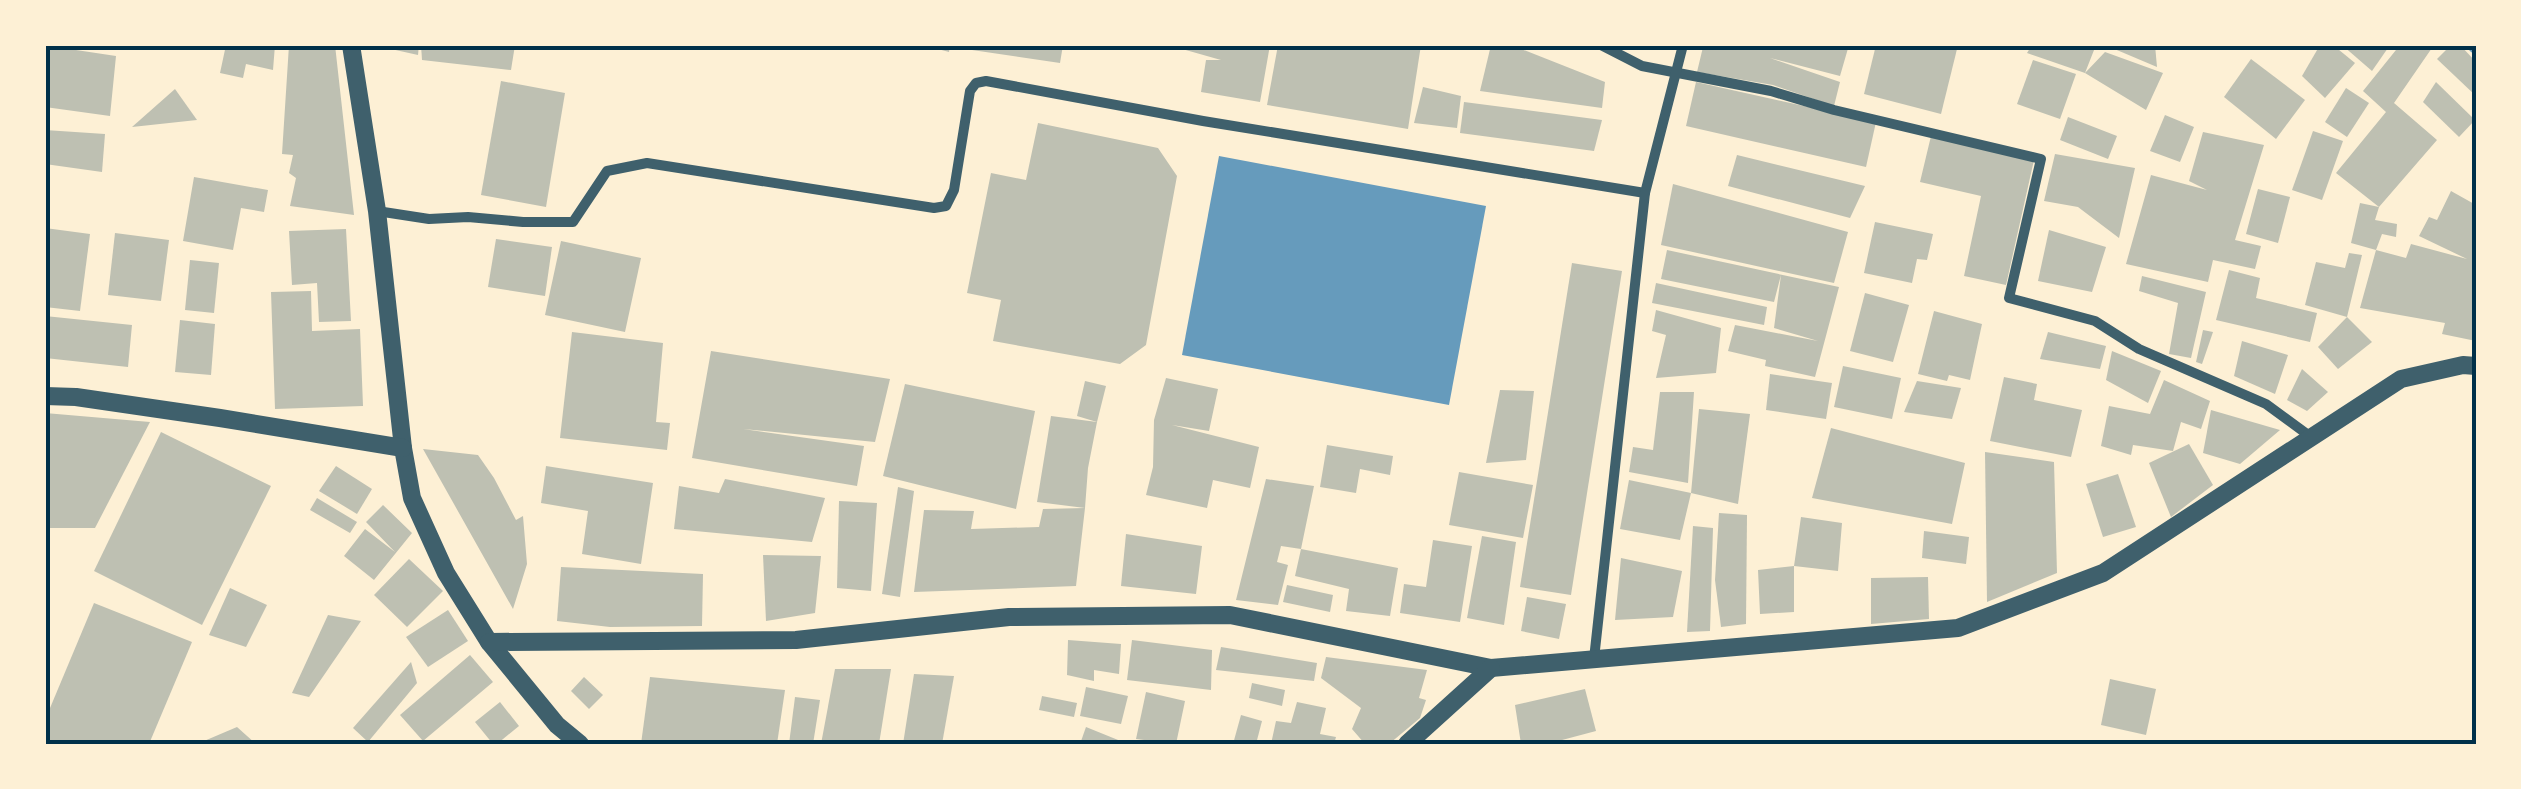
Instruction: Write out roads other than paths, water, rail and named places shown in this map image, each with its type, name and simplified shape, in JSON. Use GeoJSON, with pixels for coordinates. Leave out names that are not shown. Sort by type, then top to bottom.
{"type":"FeatureCollection","features":[{"type":"Feature","properties":{"kind":"street"},"geometry":{"type":"LineString","coordinates":[[351,45],[378,212],[403,448],[412,498],[446,573],[488,642],[557,725],[580,744]]}},
{"type":"Feature","properties":{"kind":"street"},"geometry":{"type":"LineString","coordinates":[[1600,45],[1642,66],[1770,91],[2041,158],[2009,298],[2095,321],[2138,349],[2266,404],[2311,437]]}},
{"type":"Feature","properties":{"kind":"street"},"geometry":{"type":"LineString","coordinates":[[1594,659],[1645,193],[1682,45]]}},
{"type":"Feature","properties":{"kind":"street"},"geometry":{"type":"LineString","coordinates":[[378,212],[429,220],[468,217],[573,222],[608,171],[648,163],[934,208],[946,206],[954,190],[970,91],[976,83],[986,81],[1645,193]]}},
{"type":"Feature","properties":{"kind":"street"},"geometry":{"type":"LineString","coordinates":[[488,642],[796,640],[1009,617],[1230,615],[1491,668],[1958,628],[2104,572],[2400,378],[2476,366]]}},
{"type":"Feature","properties":{"kind":"street"},"geometry":{"type":"LineString","coordinates":[[45,396],[202,415],[403,448]]}},
{"type":"Feature","properties":{"kind":"street"},"geometry":{"type":"LineString","coordinates":[[1408,744],[1491,668]]}},
{"type":"Feature","properties":{"kind":"water"},"geometry":{"type":"Polygon","coordinates":[[[1219,156],[1486,206],[1449,405],[1182,355],[1219,156]]]}}]}
